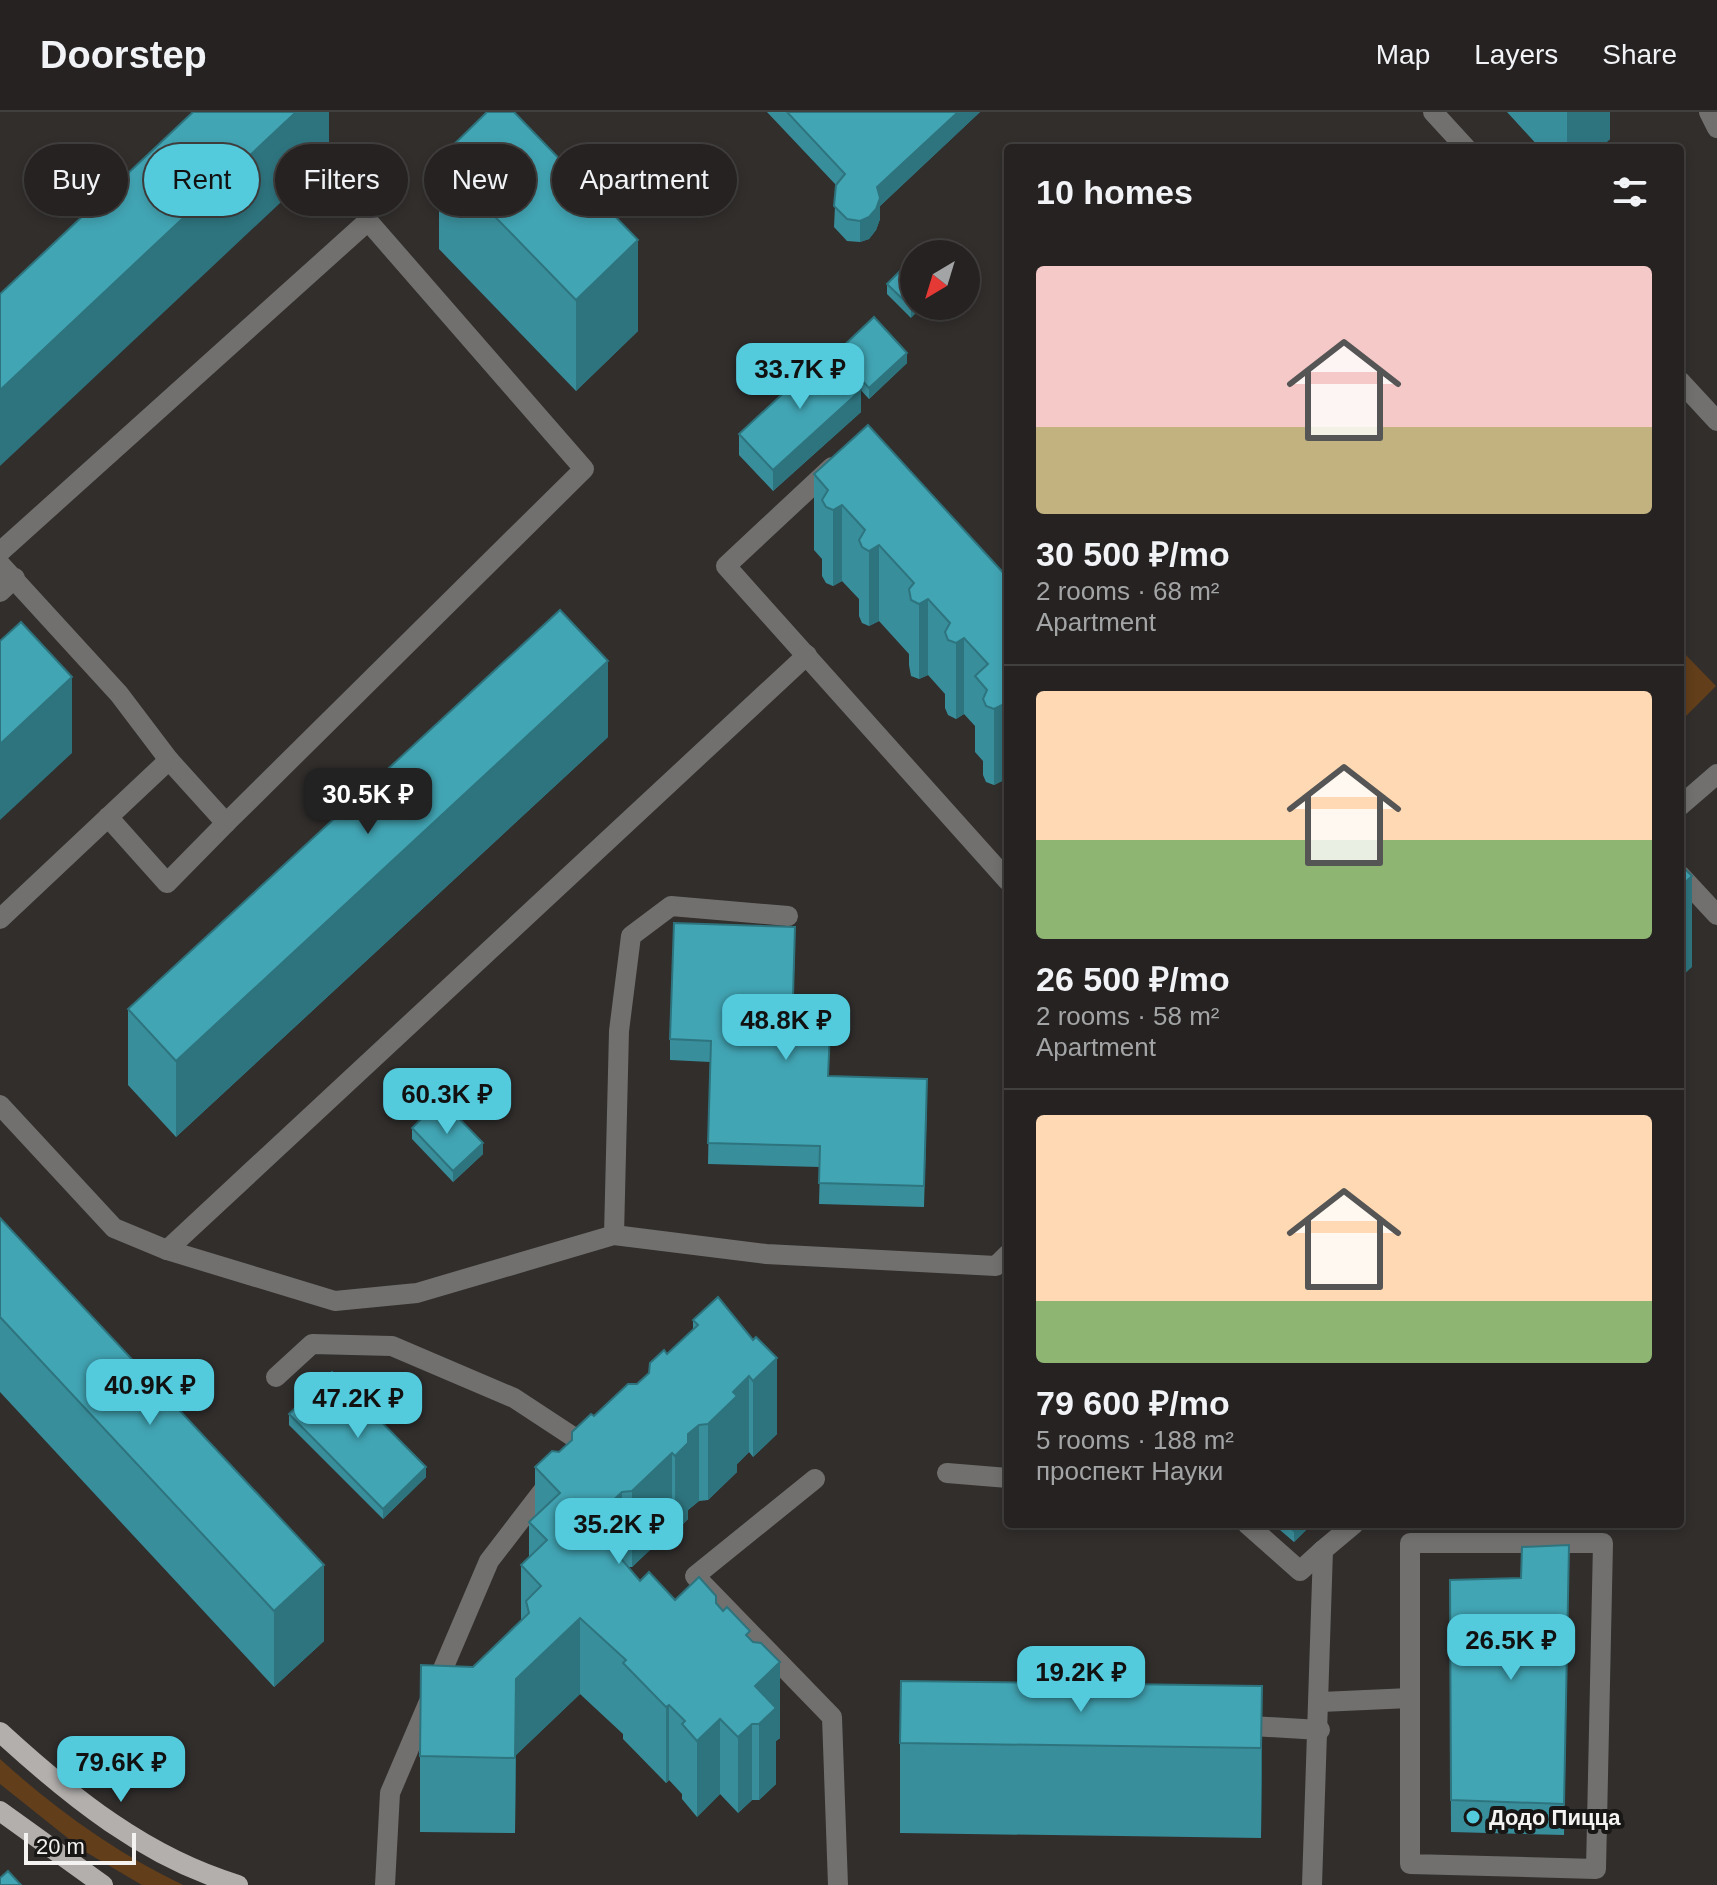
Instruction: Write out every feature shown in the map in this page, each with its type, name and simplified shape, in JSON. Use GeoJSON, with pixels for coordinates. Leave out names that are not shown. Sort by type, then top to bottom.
{"type":"FeatureCollection","features":[{"type":"Feature","properties":{"kind":"main road"},"geometry":{"type":"LineString","coordinates":[[0,1732],[100,1816],[158,1852],[204,1875],[238,1885]]}},
{"type":"Feature","properties":{"kind":"main road"},"geometry":{"type":"LineString","coordinates":[[0,1811],[103,1885]]}},
{"type":"Feature","properties":{"kind":"street"},"geometry":{"type":"LineString","coordinates":[[1433,112],[1462,144]]}},
{"type":"Feature","properties":{"kind":"street"},"geometry":{"type":"LineString","coordinates":[[1709,112],[1717,128]]}},
{"type":"Feature","properties":{"kind":"street"},"geometry":{"type":"LineString","coordinates":[[0,552],[368,221],[584,469],[167,883],[108,817]]}},
{"type":"Feature","properties":{"kind":"street"},"geometry":{"type":"LineString","coordinates":[[1684,391],[1717,421]]}},
{"type":"Feature","properties":{"kind":"street"},"geometry":{"type":"LineString","coordinates":[[857,457],[843,457],[726,566],[1004,877]]}},
{"type":"Feature","properties":{"kind":"street"},"geometry":{"type":"LineString","coordinates":[[5,578],[119,694],[169,760],[226,823]]}},
{"type":"Feature","properties":{"kind":"street"},"geometry":{"type":"LineString","coordinates":[[167,1250],[807,655]]}},
{"type":"Feature","properties":{"kind":"street"},"geometry":{"type":"LineString","coordinates":[[0,919],[169,760]]}},
{"type":"Feature","properties":{"kind":"street"},"geometry":{"type":"LineString","coordinates":[[1684,803],[1717,774]]}},
{"type":"Feature","properties":{"kind":"street"},"geometry":{"type":"LineString","coordinates":[[1684,879],[1717,915]]}},
{"type":"Feature","properties":{"kind":"street"},"geometry":{"type":"LineString","coordinates":[[614,1235],[619,1031],[631,936],[671,906],[788,916]]}},
{"type":"Feature","properties":{"kind":"street"},"geometry":{"type":"LineString","coordinates":[[0,1105],[114,1228],[167,1250],[335,1301],[417,1293],[614,1235],[766,1254],[996,1266],[1004,1258]]}},
{"type":"Feature","properties":{"kind":"street"},"geometry":{"type":"LineString","coordinates":[[276,1377],[312,1344],[392,1346],[514,1398],[589,1439],[550,1481],[489,1561],[390,1793],[385,1885]]}},
{"type":"Feature","properties":{"kind":"street"},"geometry":{"type":"LineString","coordinates":[[947,1473],[1004,1478]]}},
{"type":"Feature","properties":{"kind":"street"},"geometry":{"type":"LineString","coordinates":[[815,1479],[695,1576],[832,1717],[838,1885]]}},
{"type":"Feature","properties":{"kind":"street"},"geometry":{"type":"LineString","coordinates":[[1252,1528],[1300,1571],[1349,1528]]}},
{"type":"Feature","properties":{"kind":"street"},"geometry":{"type":"LineString","coordinates":[[1410,1543],[1603,1543],[1596,1869],[1410,1864],[1410,1698],[1410,1543]]}},
{"type":"Feature","properties":{"kind":"street"},"geometry":{"type":"LineString","coordinates":[[1312,1885],[1321,1702],[1323,1550]]}},
{"type":"Feature","properties":{"kind":"street"},"geometry":{"type":"LineString","coordinates":[[1321,1702],[1410,1698]]}},
{"type":"Feature","properties":{"kind":"street"},"geometry":{"type":"LineString","coordinates":[[1210,1724],[1320,1730]]}},
{"type":"Feature","properties":{"kind":"shaded area"},"geometry":{"type":"Polygon","coordinates":[[[1684,653],[1716,686],[1684,718],[1684,653]]]}},
{"type":"Feature","properties":{"kind":"shaded area"},"geometry":{"type":"Polygon","coordinates":[[[0,1759],[87,1829],[183,1885],[142,1885],[84,1851],[0,1784],[0,1759]]]}},
{"type":"Feature","properties":{"kind":"building"},"geometry":{"type":"Polygon","coordinates":[[[193,112],[296,112],[259,147],[259,144],[159,144],[193,112]]]}},
{"type":"Feature","properties":{"kind":"building"},"geometry":{"type":"Polygon","coordinates":[[[487,112],[514,112],[552,151],[552,216],[615,216],[638,240],[576,300],[494,216],[536,216],[536,144],[454,144],[487,112]]]}},
{"type":"Feature","properties":{"kind":"building"},"geometry":{"type":"Polygon","coordinates":[[[787,112],[958,112],[877,187],[880,198],[876,209],[860,221],[847,219],[834,206],[836,185],[845,174],[787,112]]]}},
{"type":"Feature","properties":{"kind":"building"},"geometry":{"type":"Polygon","coordinates":[[[144,158],[144,216],[185,216],[0,390],[0,294],[83,216],[128,216],[128,173],[144,158]]]}},
{"type":"Feature","properties":{"kind":"building"},"geometry":{"type":"Polygon","coordinates":[[[900,271],[900,296],[887,284],[900,271]]]}},
{"type":"Feature","properties":{"kind":"building"},"geometry":{"type":"Polygon","coordinates":[[[874,317],[907,353],[869,388],[836,353],[874,317]]]}},
{"type":"Feature","properties":{"kind":"building"},"geometry":{"type":"Polygon","coordinates":[[[828,352],[861,390],[773,470],[739,434],[828,352]]]}},
{"type":"Feature","properties":{"kind":"building"},"geometry":{"type":"Polygon","coordinates":[[[868,425],[1004,574],[1004,707],[1002,705],[994,709],[986,706],[983,699],[987,690],[975,676],[988,664],[964,638],[956,643],[948,640],[945,632],[950,623],[928,599],[919,604],[911,600],[909,589],[914,583],[879,545],[869,551],[862,547],[859,540],[865,530],[842,505],[833,510],[826,507],[822,500],[828,490],[814,474],[868,425]]]}},
{"type":"Feature","properties":{"kind":"building"},"geometry":{"type":"Polygon","coordinates":[[[560,610],[608,661],[176,1061],[128,1009],[560,610]]]}},
{"type":"Feature","properties":{"kind":"building"},"geometry":{"type":"Polygon","coordinates":[[[21,622],[72,677],[0,744],[0,641],[21,622]]]}},
{"type":"Feature","properties":{"kind":"building"},"geometry":{"type":"Polygon","coordinates":[[[1684,868],[1692,876],[1684,883],[1684,868]]]}},
{"type":"Feature","properties":{"kind":"building"},"geometry":{"type":"Polygon","coordinates":[[[674,923],[795,927],[792,1030],[830,1031],[828,1076],[927,1079],[924,1186],[819,1183],[820,1146],[708,1143],[711,1041],[670,1039],[674,923]]]}},
{"type":"Feature","properties":{"kind":"building"},"geometry":{"type":"Polygon","coordinates":[[[441,1100],[483,1143],[453,1171],[412,1128],[441,1100]]]}},
{"type":"Feature","properties":{"kind":"building"},"geometry":{"type":"Polygon","coordinates":[[[0,1218],[324,1565],[274,1611],[0,1317],[0,1218]]]}},
{"type":"Feature","properties":{"kind":"building"},"geometry":{"type":"Polygon","coordinates":[[[718,1297],[753,1340],[756,1337],[777,1358],[753,1381],[749,1376],[733,1392],[737,1396],[708,1424],[699,1425],[688,1434],[688,1443],[675,1456],[672,1453],[632,1491],[622,1492],[605,1508],[605,1540],[640,1581],[649,1572],[675,1600],[699,1577],[716,1596],[716,1603],[723,1611],[727,1607],[750,1631],[746,1635],[753,1642],[761,1643],[780,1662],[755,1686],[776,1708],[759,1724],[752,1724],[738,1737],[720,1719],[697,1741],[682,1724],[685,1721],[669,1705],[666,1707],[623,1663],[626,1660],[580,1618],[516,1679],[515,1758],[420,1756],[421,1665],[473,1667],[529,1613],[526,1601],[541,1586],[521,1565],[547,1540],[529,1522],[560,1493],[535,1467],[552,1451],[559,1452],[572,1440],[572,1432],[591,1414],[594,1416],[628,1384],[637,1384],[649,1373],[650,1363],[664,1350],[667,1354],[698,1325],[693,1320],[718,1297]]]}},
{"type":"Feature","properties":{"kind":"building"},"geometry":{"type":"Polygon","coordinates":[[[332,1372],[426,1467],[383,1509],[289,1414],[332,1372]]]}},
{"type":"Feature","properties":{"kind":"building"},"geometry":{"type":"Polygon","coordinates":[[[1569,1545],[1564,1804],[1451,1800],[1450,1580],[1521,1578],[1522,1547],[1569,1545]]]}},
{"type":"Feature","properties":{"kind":"building"},"geometry":{"type":"Polygon","coordinates":[[[901,1681],[1262,1686],[1261,1748],[900,1743],[901,1681]]]}},
{"type":"Feature","properties":{"kind":"building"},"geometry":{"type":"Polygon","coordinates":[[[8,1871],[21,1885],[0,1885],[0,1878],[8,1871]]]}},
{"type":"Feature","properties":{"kind":"place","name":"Додо Пицца"},"geometry":{"type":"Point","coordinates":[1473,1817]}}]}
